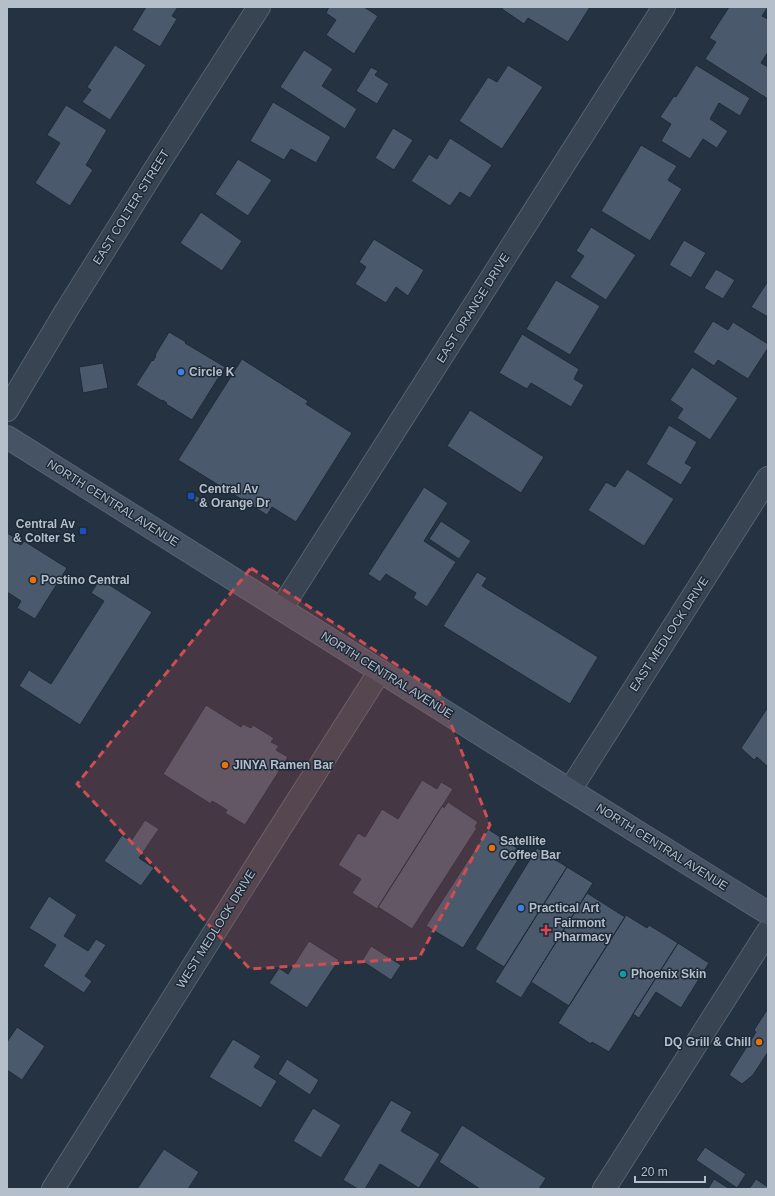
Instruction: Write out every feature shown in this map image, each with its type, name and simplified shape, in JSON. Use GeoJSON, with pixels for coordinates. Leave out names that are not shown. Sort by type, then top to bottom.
{"type":"FeatureCollection","features":[{"type":"Feature","properties":{"kind":"main road","name":"NORTH CENTRAL AVENUE"},"geometry":{"type":"LineString","coordinates":[[7,436],[768,913]]}},
{"type":"Feature","properties":{"kind":"street","name":"EAST COLTER STREET"},"geometry":{"type":"LineString","coordinates":[[7,410],[66,311],[259,7]]}},
{"type":"Feature","properties":{"kind":"street","name":"EAST ORANGE DRIVE"},"geometry":{"type":"LineString","coordinates":[[281,609],[664,7]]}},
{"type":"Feature","properties":{"kind":"street","name":"EAST MEDLOCK DRIVE"},"geometry":{"type":"LineString","coordinates":[[570,790],[768,478]]}},
{"type":"Feature","properties":{"kind":"street","name":"WEST MEDLOCK DRIVE"},"geometry":{"type":"LineString","coordinates":[[53,1189],[380,671]]}},
{"type":"Feature","properties":{"kind":"street"},"geometry":{"type":"LineString","coordinates":[[604,1189],[768,931]]}},
{"type":"Feature","properties":{"kind":"highlighted area"},"geometry":{"type":"Polygon","coordinates":[[[251,568],[439,693],[490,825],[419,958],[250,969],[77,784],[189,647],[251,568]]]}},
{"type":"Feature","properties":{"kind":"building"},"geometry":{"type":"Polygon","coordinates":[[[146,7],[178,7],[172,16],[177,19],[160,47],[132,30],[146,7]]]}},
{"type":"Feature","properties":{"kind":"building"},"geometry":{"type":"Polygon","coordinates":[[[329,7],[364,7],[378,16],[354,54],[326,35],[336,20],[326,13],[329,7]]]}},
{"type":"Feature","properties":{"kind":"building"},"geometry":{"type":"Polygon","coordinates":[[[503,7],[590,7],[568,42],[528,18],[524,24],[502,9],[503,7]]]}},
{"type":"Feature","properties":{"kind":"building"},"geometry":{"type":"Polygon","coordinates":[[[729,7],[768,7],[762,16],[768,19],[768,52],[761,63],[768,67],[768,99],[705,59],[716,42],[709,38],[729,7]]]}},
{"type":"Feature","properties":{"kind":"building"},"geometry":{"type":"Polygon","coordinates":[[[115,45],[146,65],[110,120],[82,102],[91,90],[87,87],[115,45]]]}},
{"type":"Feature","properties":{"kind":"building"},"geometry":{"type":"Polygon","coordinates":[[[304,50],[333,69],[322,86],[357,109],[345,129],[280,87],[304,50]]]}},
{"type":"Feature","properties":{"kind":"building"},"geometry":{"type":"Polygon","coordinates":[[[508,65],[543,87],[502,149],[459,121],[488,77],[497,82],[508,65]]]}},
{"type":"Feature","properties":{"kind":"building"},"geometry":{"type":"Polygon","coordinates":[[[696,65],[750,98],[740,116],[719,103],[710,119],[728,131],[717,148],[703,139],[690,159],[661,141],[671,124],[660,117],[674,96],[676,97],[696,65]]]}},
{"type":"Feature","properties":{"kind":"building"},"geometry":{"type":"Polygon","coordinates":[[[371,67],[378,71],[375,75],[389,84],[377,104],[356,91],[371,67]]]}},
{"type":"Feature","properties":{"kind":"building"},"geometry":{"type":"Polygon","coordinates":[[[273,102],[331,137],[316,163],[291,149],[284,160],[250,141],[273,102]]]}},
{"type":"Feature","properties":{"kind":"building"},"geometry":{"type":"Polygon","coordinates":[[[66,105],[107,130],[86,165],[93,170],[70,206],[35,183],[60,143],[47,135],[66,105]]]}},
{"type":"Feature","properties":{"kind":"building"},"geometry":{"type":"Polygon","coordinates":[[[393,128],[413,140],[394,170],[375,158],[393,128]]]}},
{"type":"Feature","properties":{"kind":"building"},"geometry":{"type":"Polygon","coordinates":[[[450,138],[492,165],[470,198],[460,192],[450,206],[411,181],[429,154],[437,159],[450,138]]]}},
{"type":"Feature","properties":{"kind":"building"},"geometry":{"type":"Polygon","coordinates":[[[641,145],[677,166],[668,180],[682,189],[650,241],[601,211],[641,145]]]}},
{"type":"Feature","properties":{"kind":"building"},"geometry":{"type":"Polygon","coordinates":[[[238,159],[272,180],[248,216],[215,194],[238,159]]]}},
{"type":"Feature","properties":{"kind":"building"},"geometry":{"type":"Polygon","coordinates":[[[201,212],[242,241],[222,271],[180,243],[201,212]]]}},
{"type":"Feature","properties":{"kind":"building"},"geometry":{"type":"Polygon","coordinates":[[[591,227],[636,255],[606,300],[570,277],[584,256],[576,251],[591,227]]]}},
{"type":"Feature","properties":{"kind":"building"},"geometry":{"type":"Polygon","coordinates":[[[374,239],[424,270],[408,296],[396,287],[386,303],[355,284],[366,267],[359,262],[374,239]]]}},
{"type":"Feature","properties":{"kind":"building"},"geometry":{"type":"Polygon","coordinates":[[[684,240],[706,253],[691,278],[669,265],[684,240]]]}},
{"type":"Feature","properties":{"kind":"building"},"geometry":{"type":"Polygon","coordinates":[[[716,269],[735,280],[723,299],[704,288],[716,269]]]}},
{"type":"Feature","properties":{"kind":"building"},"geometry":{"type":"Polygon","coordinates":[[[556,280],[600,306],[570,355],[526,329],[556,280]]]}},
{"type":"Feature","properties":{"kind":"building"},"geometry":{"type":"Polygon","coordinates":[[[768,281],[768,317],[751,307],[768,281]]]}},
{"type":"Feature","properties":{"kind":"building"},"geometry":{"type":"Polygon","coordinates":[[[713,321],[728,330],[733,322],[768,344],[768,348],[748,379],[718,360],[714,366],[693,352],[713,321]]]}},
{"type":"Feature","properties":{"kind":"building"},"geometry":{"type":"Polygon","coordinates":[[[169,332],[225,367],[192,420],[166,404],[167,403],[163,400],[162,401],[136,385],[152,360],[153,361],[169,332]]]}},
{"type":"Feature","properties":{"kind":"building"},"geometry":{"type":"Polygon","coordinates":[[[522,334],[579,369],[574,379],[584,385],[571,407],[531,383],[527,389],[499,373],[522,334]]]}},
{"type":"Feature","properties":{"kind":"building"},"geometry":{"type":"Polygon","coordinates":[[[242,359],[308,401],[306,404],[352,433],[296,522],[272,507],[267,515],[178,460],[242,359]]]}},
{"type":"Feature","properties":{"kind":"building"},"geometry":{"type":"Polygon","coordinates":[[[103,363],[108,388],[83,393],[79,367],[103,363]]]}},
{"type":"Feature","properties":{"kind":"building"},"geometry":{"type":"Polygon","coordinates":[[[692,367],[738,398],[710,440],[677,418],[683,409],[670,400],[692,367]]]}},
{"type":"Feature","properties":{"kind":"building"},"geometry":{"type":"Polygon","coordinates":[[[470,410],[544,457],[521,493],[447,446],[470,410]]]}},
{"type":"Feature","properties":{"kind":"building"},"geometry":{"type":"Polygon","coordinates":[[[669,425],[697,442],[685,463],[692,467],[681,485],[646,464],[669,425]]]}},
{"type":"Feature","properties":{"kind":"building"},"geometry":{"type":"Polygon","coordinates":[[[627,469],[674,499],[644,546],[588,510],[606,482],[615,487],[627,469]]]}},
{"type":"Feature","properties":{"kind":"building"},"geometry":{"type":"Polygon","coordinates":[[[424,487],[448,503],[424,541],[456,562],[427,607],[413,598],[416,593],[386,574],[380,582],[368,574],[424,487]]]}},
{"type":"Feature","properties":{"kind":"building"},"geometry":{"type":"Polygon","coordinates":[[[188,491],[200,498],[197,503],[189,498],[188,491]]]}},
{"type":"Feature","properties":{"kind":"building"},"geometry":{"type":"Polygon","coordinates":[[[441,521],[471,541],[459,559],[429,539],[441,521]]]}},
{"type":"Feature","properties":{"kind":"building","name":"Postino Central"},"geometry":{"type":"Polygon","coordinates":[[[7,533],[16,538],[14,541],[21,545],[24,541],[67,568],[35,619],[17,608],[21,601],[7,592],[7,533]]]}},
{"type":"Feature","properties":{"kind":"building"},"geometry":{"type":"Polygon","coordinates":[[[477,572],[487,578],[482,586],[598,657],[570,704],[443,626],[477,572]]]}},
{"type":"Feature","properties":{"kind":"building"},"geometry":{"type":"Polygon","coordinates":[[[100,579],[152,612],[80,725],[19,686],[29,670],[51,684],[104,601],[91,593],[100,579]]]}},
{"type":"Feature","properties":{"kind":"building","name":"JINYA Ramen Bar"},"geometry":{"type":"Polygon","coordinates":[[[206,705],[241,727],[243,724],[251,728],[253,725],[274,738],[271,742],[279,746],[276,750],[288,757],[245,825],[225,813],[227,810],[212,801],[211,804],[163,774],[206,705]]]}},
{"type":"Feature","properties":{"kind":"building"},"geometry":{"type":"Polygon","coordinates":[[[768,707],[768,767],[757,757],[754,760],[741,748],[768,707]]]}},
{"type":"Feature","properties":{"kind":"building"},"geometry":{"type":"Polygon","coordinates":[[[422,780],[437,789],[441,782],[453,789],[377,909],[352,893],[361,879],[338,865],[358,833],[365,837],[382,809],[398,819],[422,780]]]}},
{"type":"Feature","properties":{"kind":"building"},"geometry":{"type":"Polygon","coordinates":[[[448,802],[478,822],[475,827],[477,828],[412,929],[378,907],[442,806],[444,808],[448,802]]]}},
{"type":"Feature","properties":{"kind":"building"},"geometry":{"type":"Polygon","coordinates":[[[145,820],[159,829],[139,858],[154,868],[141,886],[104,861],[122,835],[131,841],[145,820]]]}},
{"type":"Feature","properties":{"kind":"building"},"geometry":{"type":"Polygon","coordinates":[[[488,829],[517,848],[514,853],[520,857],[463,948],[426,926],[488,829]]]}},
{"type":"Feature","properties":{"kind":"building","name":"Practical Art"},"geometry":{"type":"Polygon","coordinates":[[[537,848],[567,867],[504,967],[475,949],[537,848]]]}},
{"type":"Feature","properties":{"kind":"building","name":"Fairmont Pharmacy"},"geometry":{"type":"Polygon","coordinates":[[[567,867],[593,883],[521,998],[495,982],[567,867]]]}},
{"type":"Feature","properties":{"kind":"building","name":"Phoenix Skin"},"geometry":{"type":"Polygon","coordinates":[[[587,893],[625,917],[569,1006],[531,982],[587,893]]]}},
{"type":"Feature","properties":{"kind":"building"},"geometry":{"type":"Polygon","coordinates":[[[49,896],[77,915],[64,936],[88,951],[96,939],[106,945],[85,976],[92,981],[84,993],[43,966],[56,945],[29,928],[49,896]]]}},
{"type":"Feature","properties":{"kind":"building","name":"Phoenix Skin"},"geometry":{"type":"Polygon","coordinates":[[[626,915],[647,928],[649,925],[678,943],[609,1052],[592,1042],[591,1044],[558,1023],[626,915]]]}},
{"type":"Feature","properties":{"kind":"building"},"geometry":{"type":"Polygon","coordinates":[[[309,941],[339,960],[307,1008],[269,983],[279,968],[288,974],[309,941]]]}},
{"type":"Feature","properties":{"kind":"building"},"geometry":{"type":"Polygon","coordinates":[[[678,943],[709,963],[681,1008],[656,992],[639,1018],[633,1014],[678,943]]]}},
{"type":"Feature","properties":{"kind":"building"},"geometry":{"type":"Polygon","coordinates":[[[371,946],[401,965],[391,980],[362,961],[371,946]]]}},
{"type":"Feature","properties":{"kind":"building","name":"DQ Grill & Chill"},"geometry":{"type":"Polygon","coordinates":[[[767,1010],[768,1052],[753,1075],[742,1084],[729,1075],[756,1032],[754,1030],[767,1010]]]}},
{"type":"Feature","properties":{"kind":"building"},"geometry":{"type":"Polygon","coordinates":[[[17,1027],[45,1046],[22,1080],[7,1070],[7,1042],[17,1027]]]}},
{"type":"Feature","properties":{"kind":"building"},"geometry":{"type":"Polygon","coordinates":[[[233,1039],[261,1056],[254,1067],[277,1081],[261,1108],[209,1077],[233,1039]]]}},
{"type":"Feature","properties":{"kind":"building"},"geometry":{"type":"Polygon","coordinates":[[[287,1059],[319,1080],[310,1095],[278,1074],[287,1059]]]}},
{"type":"Feature","properties":{"kind":"building"},"geometry":{"type":"Polygon","coordinates":[[[391,1100],[412,1112],[401,1131],[440,1154],[419,1188],[380,1164],[365,1189],[358,1189],[343,1180],[391,1100]]]}},
{"type":"Feature","properties":{"kind":"building"},"geometry":{"type":"Polygon","coordinates":[[[313,1108],[341,1125],[321,1158],[293,1141],[313,1108]]]}},
{"type":"Feature","properties":{"kind":"building"},"geometry":{"type":"Polygon","coordinates":[[[462,1125],[546,1178],[539,1189],[480,1189],[439,1162],[462,1125]]]}},
{"type":"Feature","properties":{"kind":"building"},"geometry":{"type":"Polygon","coordinates":[[[705,1147],[746,1174],[737,1188],[696,1160],[705,1147]]]}},
{"type":"Feature","properties":{"kind":"building"},"geometry":{"type":"Polygon","coordinates":[[[164,1149],[199,1172],[188,1189],[137,1189],[164,1149]]]}},
{"type":"Feature","properties":{"kind":"building"},"geometry":{"type":"Polygon","coordinates":[[[714,1179],[730,1189],[708,1189],[714,1179]]]}},
{"type":"Feature","properties":{"kind":"building"},"geometry":{"type":"Polygon","coordinates":[[[756,1179],[768,1187],[768,1189],[749,1189],[756,1179]]]}},
{"type":"Feature","properties":{"kind":"place","name":"Circle K"},"geometry":{"type":"Point","coordinates":[181,372]}},
{"type":"Feature","properties":{"kind":"place","name":"Central Av & Orange Dr"},"geometry":{"type":"Point","coordinates":[191,496]}},
{"type":"Feature","properties":{"kind":"place","name":"Central Av & Colter St"},"geometry":{"type":"Point","coordinates":[83,531]}},
{"type":"Feature","properties":{"kind":"place","name":"Postino Central"},"geometry":{"type":"Point","coordinates":[33,580]}},
{"type":"Feature","properties":{"kind":"place","name":"JINYA Ramen Bar"},"geometry":{"type":"Point","coordinates":[225,765]}},
{"type":"Feature","properties":{"kind":"place","name":"Satellite Coffee Bar"},"geometry":{"type":"Point","coordinates":[492,848]}},
{"type":"Feature","properties":{"kind":"place","name":"Practical Art"},"geometry":{"type":"Point","coordinates":[521,908]}},
{"type":"Feature","properties":{"kind":"place","name":"Fairmont Pharmacy"},"geometry":{"type":"Point","coordinates":[546,930]}},
{"type":"Feature","properties":{"kind":"place","name":"Phoenix Skin"},"geometry":{"type":"Point","coordinates":[623,974]}},
{"type":"Feature","properties":{"kind":"place","name":"DQ Grill & Chill"},"geometry":{"type":"Point","coordinates":[759,1042]}}]}
